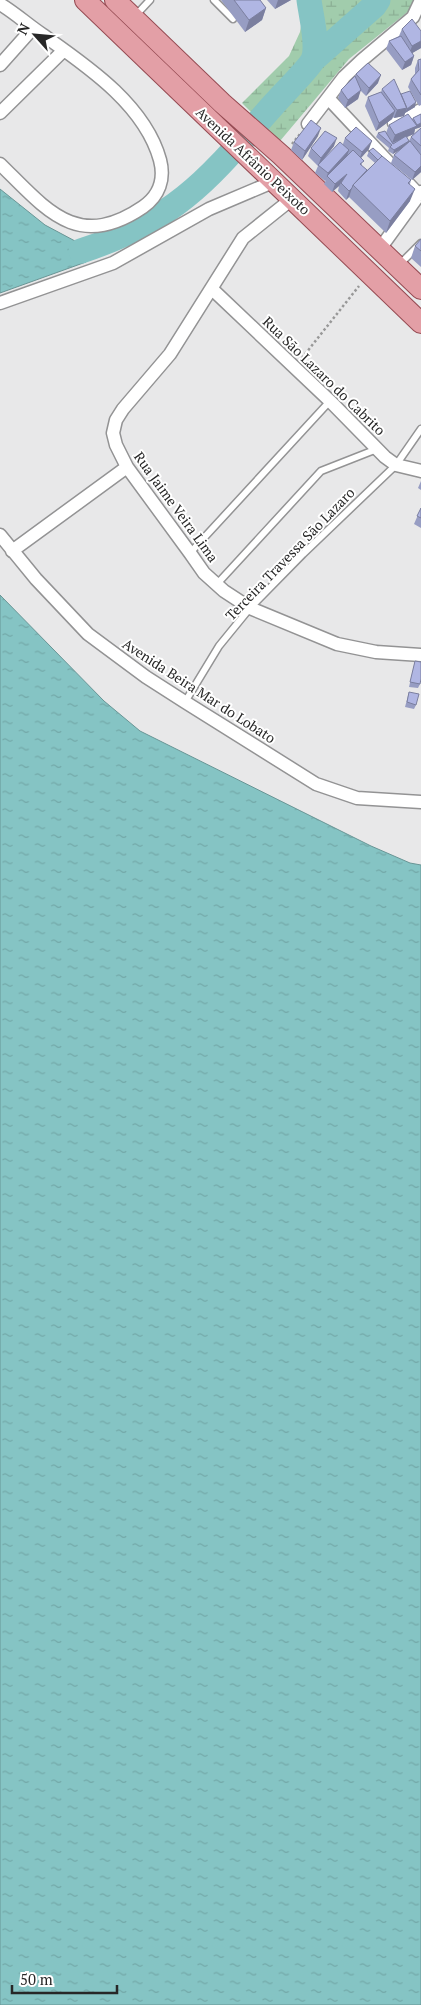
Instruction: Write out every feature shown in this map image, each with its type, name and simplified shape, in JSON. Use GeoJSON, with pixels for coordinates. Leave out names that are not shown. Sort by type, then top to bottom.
{"type":"FeatureCollection","features":[{"type":"Feature","properties":{"kind":"main road","name":"Avenida Afrânio Peixoto"},"geometry":{"type":"LineString","coordinates":[[85,0],[421,323]]}},
{"type":"Feature","properties":{"kind":"main road","name":"Avenida Afrânio Peixoto"},"geometry":{"type":"LineString","coordinates":[[115,0],[421,289]]}},
{"type":"Feature","properties":{"kind":"street"},"geometry":{"type":"LineString","coordinates":[[308,124],[362,60],[413,17],[421,0]]}},
{"type":"Feature","properties":{"kind":"street"},"geometry":{"type":"LineString","coordinates":[[0,4],[64,50],[114,90],[129,106],[146,131],[160,159],[162,170],[160,188],[150,202],[131,215],[111,224],[86,227],[66,220],[46,208],[0,164]]}},
{"type":"Feature","properties":{"kind":"street"},"geometry":{"type":"LineString","coordinates":[[0,65],[33,28]]}},
{"type":"Feature","properties":{"kind":"street"},"geometry":{"type":"LineString","coordinates":[[0,113],[64,50]]}},
{"type":"Feature","properties":{"kind":"street"},"geometry":{"type":"LineString","coordinates":[[328,98],[420,194],[380,250]]}},
{"type":"Feature","properties":{"kind":"street"},"geometry":{"type":"LineString","coordinates":[[389,125],[421,110]]}},
{"type":"Feature","properties":{"kind":"street"},"geometry":{"type":"LineString","coordinates":[[0,303],[113,262],[270,176]]}},
{"type":"Feature","properties":{"kind":"street","name":"Rua Jaime Veira Lima"},"geometry":{"type":"LineString","coordinates":[[293,198],[246,234],[168,358],[123,409],[116,420],[114,433],[116,445],[127,467],[204,573],[250,608],[338,644],[376,652],[421,655]]}},
{"type":"Feature","properties":{"kind":"street","name":"Rua São Lazaro do Cabrito"},"geometry":{"type":"LineString","coordinates":[[212,289],[396,465],[421,471]]}},
{"type":"Feature","properties":{"kind":"street"},"geometry":{"type":"LineString","coordinates":[[12,551],[127,467]]}},
{"type":"Feature","properties":{"kind":"street","name":"Avenida Beira Mar do Lobato"},"geometry":{"type":"LineString","coordinates":[[0,535],[55,600],[88,634],[146,677],[185,702],[316,784],[357,798],[421,802]]}},
{"type":"Feature","properties":{"kind":"lane"},"geometry":{"type":"LineString","coordinates":[[134,18],[150,0]]}},
{"type":"Feature","properties":{"kind":"lane"},"geometry":{"type":"LineString","coordinates":[[214,0],[233,19]]}},
{"type":"Feature","properties":{"kind":"lane"},"geometry":{"type":"LineString","coordinates":[[398,267],[421,243]]}},
{"type":"Feature","properties":{"kind":"lane"},"geometry":{"type":"LineString","coordinates":[[190,553],[330,401]]}},
{"type":"Feature","properties":{"kind":"lane","name":"Terceira Travessa São Lazaro"},"geometry":{"type":"LineString","coordinates":[[185,702],[219,646],[250,608],[396,465],[421,429]]}},
{"type":"Feature","properties":{"kind":"lane"},"geometry":{"type":"LineString","coordinates":[[216,584],[321,471],[378,449]]}},
{"type":"Feature","properties":{"kind":"path"},"geometry":{"type":"LineString","coordinates":[[281,156],[308,124]]}},
{"type":"Feature","properties":{"kind":"path"},"geometry":{"type":"LineString","coordinates":[[295,367],[369,273]]}},
{"type":"Feature","properties":{"kind":"green space"},"geometry":{"type":"Polygon","coordinates":[[[305,0],[416,0],[410,10],[349,59],[280,141],[242,103],[289,56],[300,32],[305,0]]]}},
{"type":"Feature","properties":{"kind":"water"},"geometry":{"type":"Polygon","coordinates":[[[0,189],[45,225],[75,241],[86,262],[0,293],[0,189]]]}},
{"type":"Feature","properties":{"kind":"water"},"geometry":{"type":"Polygon","coordinates":[[[0,595],[104,701],[140,731],[371,846],[410,863],[421,865],[421,2005],[0,2005],[0,595]]]}},
{"type":"Feature","properties":{"kind":"building"},"geometry":{"type":"Polygon","coordinates":[[[234,0],[260,0],[266,8],[249,20],[234,0]]]}},
{"type":"Feature","properties":{"kind":"building"},"geometry":{"type":"Polygon","coordinates":[[[412,19],[421,31],[421,41],[412,46],[402,29],[412,19]]]}},
{"type":"Feature","properties":{"kind":"building"},"geometry":{"type":"Polygon","coordinates":[[[401,36],[414,56],[405,62],[389,41],[401,36]]]}},
{"type":"Feature","properties":{"kind":"building"},"geometry":{"type":"Polygon","coordinates":[[[421,59],[421,95],[411,79],[419,70],[418,60],[421,59]]]}},
{"type":"Feature","properties":{"kind":"building"},"geometry":{"type":"Polygon","coordinates":[[[368,63],[381,75],[369,88],[356,74],[368,63]]]}},
{"type":"Feature","properties":{"kind":"building"},"geometry":{"type":"Polygon","coordinates":[[[355,76],[361,90],[348,100],[341,90],[355,76]]]}},
{"type":"Feature","properties":{"kind":"building"},"geometry":{"type":"Polygon","coordinates":[[[394,79],[407,108],[397,110],[382,89],[394,79]]]}},
{"type":"Feature","properties":{"kind":"building"},"geometry":{"type":"Polygon","coordinates":[[[410,91],[416,102],[407,109],[401,94],[410,91]]]}},
{"type":"Feature","properties":{"kind":"building"},"geometry":{"type":"Polygon","coordinates":[[[381,92],[395,111],[379,123],[368,97],[381,92]]]}},
{"type":"Feature","properties":{"kind":"building"},"geometry":{"type":"Polygon","coordinates":[[[408,114],[417,126],[395,135],[389,125],[408,114]]]}},
{"type":"Feature","properties":{"kind":"building"},"geometry":{"type":"Polygon","coordinates":[[[421,114],[421,123],[417,125],[413,118],[421,114]]]}},
{"type":"Feature","properties":{"kind":"building"},"geometry":{"type":"Polygon","coordinates":[[[311,120],[321,128],[305,151],[294,142],[311,120]]]}},
{"type":"Feature","properties":{"kind":"building"},"geometry":{"type":"Polygon","coordinates":[[[356,127],[372,141],[362,152],[345,138],[356,127]]]}},
{"type":"Feature","properties":{"kind":"building"},"geometry":{"type":"Polygon","coordinates":[[[421,128],[421,146],[411,137],[421,128]]]}},
{"type":"Feature","properties":{"kind":"building"},"geometry":{"type":"Polygon","coordinates":[[[325,131],[337,138],[321,158],[311,148],[325,131]]]}},
{"type":"Feature","properties":{"kind":"building"},"geometry":{"type":"Polygon","coordinates":[[[385,131],[393,144],[406,136],[409,141],[394,150],[390,147],[392,145],[378,133],[385,131]]]}},
{"type":"Feature","properties":{"kind":"building"},"geometry":{"type":"Polygon","coordinates":[[[410,141],[421,155],[421,166],[415,172],[394,155],[410,141]]]}},
{"type":"Feature","properties":{"kind":"building"},"geometry":{"type":"Polygon","coordinates":[[[340,142],[349,150],[328,173],[318,165],[340,142]]]}},
{"type":"Feature","properties":{"kind":"building"},"geometry":{"type":"Polygon","coordinates":[[[373,148],[382,156],[378,160],[369,151],[373,148]]]}},
{"type":"Feature","properties":{"kind":"building"},"geometry":{"type":"Polygon","coordinates":[[[353,150],[364,161],[360,164],[367,170],[349,191],[341,183],[347,174],[335,184],[327,176],[353,150]]]}},
{"type":"Feature","properties":{"kind":"building"},"geometry":{"type":"Polygon","coordinates":[[[382,156],[411,180],[408,183],[415,189],[390,221],[353,185],[382,156]]]}},
{"type":"Feature","properties":{"kind":"building"},"geometry":{"type":"Polygon","coordinates":[[[421,239],[421,251],[415,246],[421,239]]]}},
{"type":"Feature","properties":{"kind":"building"},"geometry":{"type":"Polygon","coordinates":[[[421,508],[421,518],[417,516],[421,508]]]}},
{"type":"Feature","properties":{"kind":"building"},"geometry":{"type":"Polygon","coordinates":[[[415,661],[421,662],[420,684],[410,682],[415,661]]]}},
{"type":"Feature","properties":{"kind":"building"},"geometry":{"type":"Polygon","coordinates":[[[409,692],[419,694],[416,705],[407,702],[409,692]]]}},
{"type":"Feature","properties":{"kind":"waterway"},"geometry":{"type":"LineString","coordinates":[[81,251],[122,235],[161,214],[197,187],[232,152],[311,64],[315,54],[315,39],[309,0]]}},
{"type":"Feature","properties":{"kind":"waterway"},"geometry":{"type":"LineString","coordinates":[[313,60],[374,6],[378,0]]}}]}
